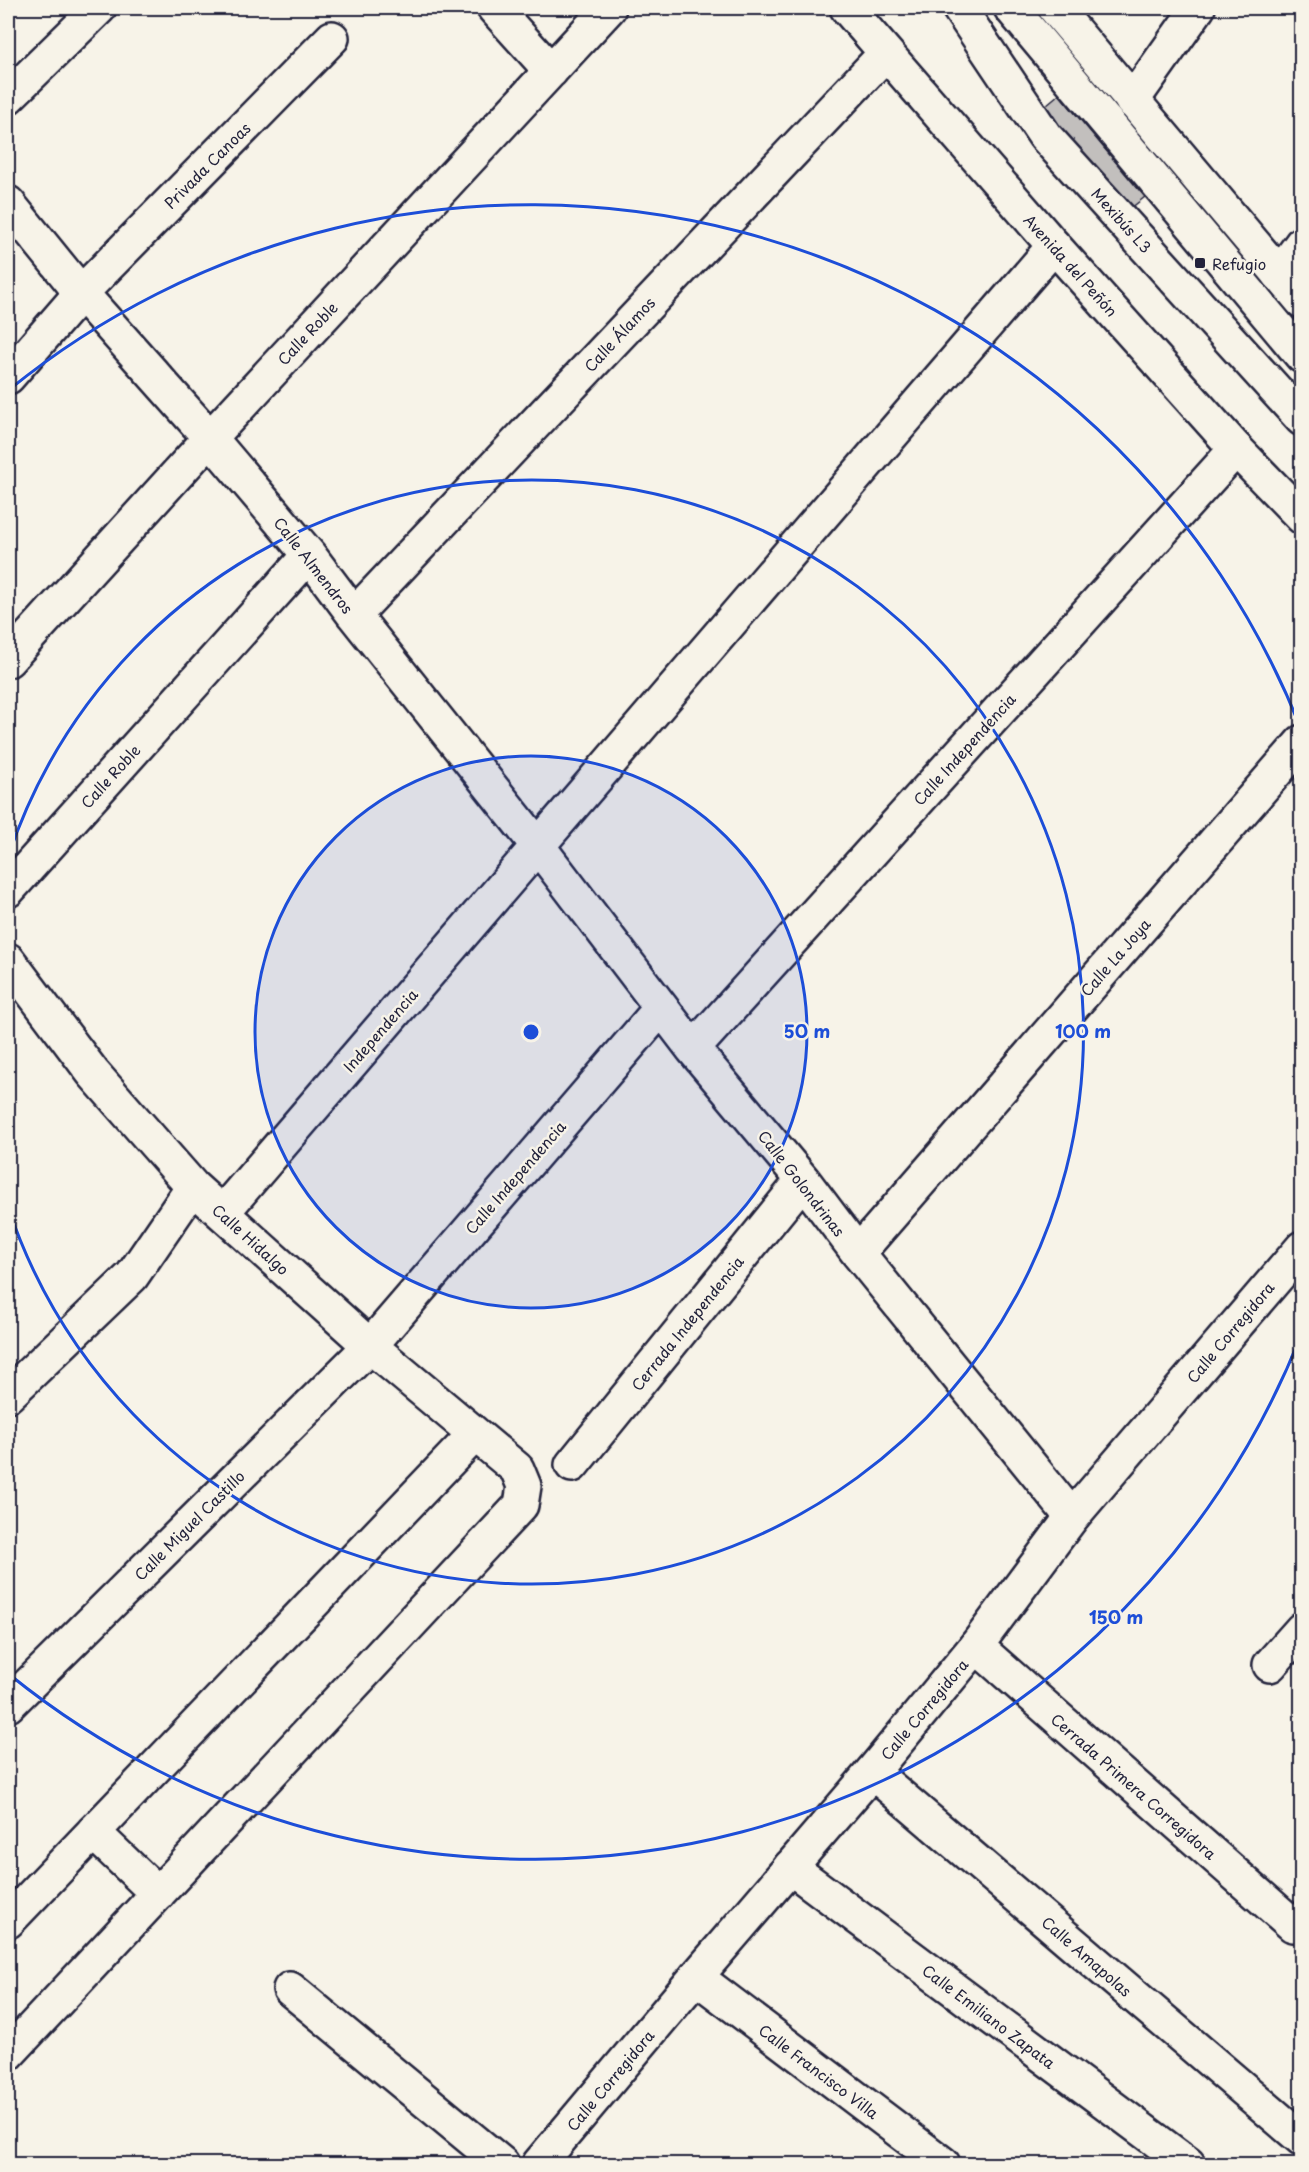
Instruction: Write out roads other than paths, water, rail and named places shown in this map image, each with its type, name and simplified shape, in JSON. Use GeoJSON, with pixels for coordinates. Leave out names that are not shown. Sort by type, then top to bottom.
{"type":"FeatureCollection","features":[{"type":"Feature","properties":{"kind":"street"},"geometry":{"type":"LineString","coordinates":[[8,97],[99,8]]}},
{"type":"Feature","properties":{"kind":"street"},"geometry":{"type":"LineString","coordinates":[[495,8],[551,71]]}},
{"type":"Feature","properties":{"kind":"street","name":"Calle Roble"},"geometry":{"type":"LineString","coordinates":[[8,660],[210,438],[609,8]]}},
{"type":"Feature","properties":{"kind":"street","name":"Avenida del Peñón"},"geometry":{"type":"LineString","coordinates":[[847,8],[1054,246],[1236,449],[1302,517]]}},
{"type":"Feature","properties":{"kind":"street","name":"Mexibús L3"},"geometry":{"type":"LineString","coordinates":[[959,8],[1045,135],[1302,419]]}},
{"type":"Feature","properties":{"kind":"street"},"geometry":{"type":"LineString","coordinates":[[1011,8],[1302,356]]}},
{"type":"Feature","properties":{"kind":"street"},"geometry":{"type":"LineString","coordinates":[[1055,8],[1302,301]]}},
{"type":"Feature","properties":{"kind":"street"},"geometry":{"type":"LineString","coordinates":[[1132,101],[1198,8]]}},
{"type":"Feature","properties":{"kind":"street","name":"Privada Canoas"},"geometry":{"type":"LineString","coordinates":[[8,377],[81,293],[332,38]]}},
{"type":"Feature","properties":{"kind":"street","name":"Calle Álamos"},"geometry":{"type":"LineString","coordinates":[[354,615],[885,54]]}},
{"type":"Feature","properties":{"kind":"street"},"geometry":{"type":"LineString","coordinates":[[8,203],[81,293]]}},
{"type":"Feature","properties":{"kind":"street"},"geometry":{"type":"LineString","coordinates":[[1279,274],[1302,243]]}},
{"type":"Feature","properties":{"kind":"street"},"geometry":{"type":"LineString","coordinates":[[537,846],[1054,246]]}},
{"type":"Feature","properties":{"kind":"street","name":"Calle Almendros"},"geometry":{"type":"LineString","coordinates":[[81,293],[210,438],[309,555],[537,846]]}},
{"type":"Feature","properties":{"kind":"street","name":"Calle Independencia"},"geometry":{"type":"LineString","coordinates":[[693,1049],[1236,449]]}},
{"type":"Feature","properties":{"kind":"street","name":"Calle Roble"},"geometry":{"type":"LineString","coordinates":[[8,890],[309,555]]}},
{"type":"Feature","properties":{"kind":"street","name":"Calle La Joya"},"geometry":{"type":"LineString","coordinates":[[858,1253],[1302,742]]}},
{"type":"Feature","properties":{"kind":"street","name":"Calle Golondrinas"},"geometry":{"type":"LineString","coordinates":[[537,846],[693,1049],[803,1180],[858,1253],[1072,1517]]}},
{"type":"Feature","properties":{"kind":"street","name":"Independencia"},"geometry":{"type":"LineString","coordinates":[[222,1214],[537,846]]}},
{"type":"Feature","properties":{"kind":"street","name":"Calle Hidalgo"},"geometry":{"type":"LineString","coordinates":[[8,960],[93,1073],[193,1187],[370,1346],[517,1469],[524,1486],[521,1504],[158,1894]]}},
{"type":"Feature","properties":{"kind":"street","name":"Calle Independencia"},"geometry":{"type":"LineString","coordinates":[[370,1346],[661,1008]]}},
{"type":"Feature","properties":{"kind":"street","name":"Cerrada Independencia"},"geometry":{"type":"LineString","coordinates":[[572,1465],[803,1180]]}},
{"type":"Feature","properties":{"kind":"street"},"geometry":{"type":"LineString","coordinates":[[8,1395],[132,1276],[193,1187]]}},
{"type":"Feature","properties":{"kind":"street","name":"Calle Corregidora"},"geometry":{"type":"LineString","coordinates":[[539,2164],[872,1772],[976,1646],[1072,1517],[1302,1248]]}},
{"type":"Feature","properties":{"kind":"street","name":"Calle Miguel Castillo"},"geometry":{"type":"LineString","coordinates":[[8,1705],[370,1346]]}},
{"type":"Feature","properties":{"kind":"street"},"geometry":{"type":"LineString","coordinates":[[8,1920],[475,1434]]}},
{"type":"Feature","properties":{"kind":"street"},"geometry":{"type":"LineString","coordinates":[[1270,1665],[1302,1629]]}},
{"type":"Feature","properties":{"kind":"street","name":"Cerrada Primera Corregidora"},"geometry":{"type":"LineString","coordinates":[[976,1646],[1293,1925]]}},
{"type":"Feature","properties":{"kind":"street","name":"Calle Amapolas"},"geometry":{"type":"LineString","coordinates":[[872,1772],[1302,2139]]}},
{"type":"Feature","properties":{"kind":"street"},"geometry":{"type":"LineString","coordinates":[[8,2054],[158,1894],[93,1832]]}},
{"type":"Feature","properties":{"kind":"street","name":"Calle Emiliano Zapata"},"geometry":{"type":"LineString","coordinates":[[790,1867],[1188,2164]]}},
{"type":"Feature","properties":{"kind":"street","name":"Calle Francisco Villa"},"geometry":{"type":"LineString","coordinates":[[696,1977],[943,2164]]}},
{"type":"Feature","properties":{"kind":"street"},"geometry":{"type":"LineString","coordinates":[[290,1989],[502,2164]]}},
{"type":"Feature","properties":{"kind":"place","name":"Refugio"},"geometry":{"type":"Point","coordinates":[1200,263]}}]}
